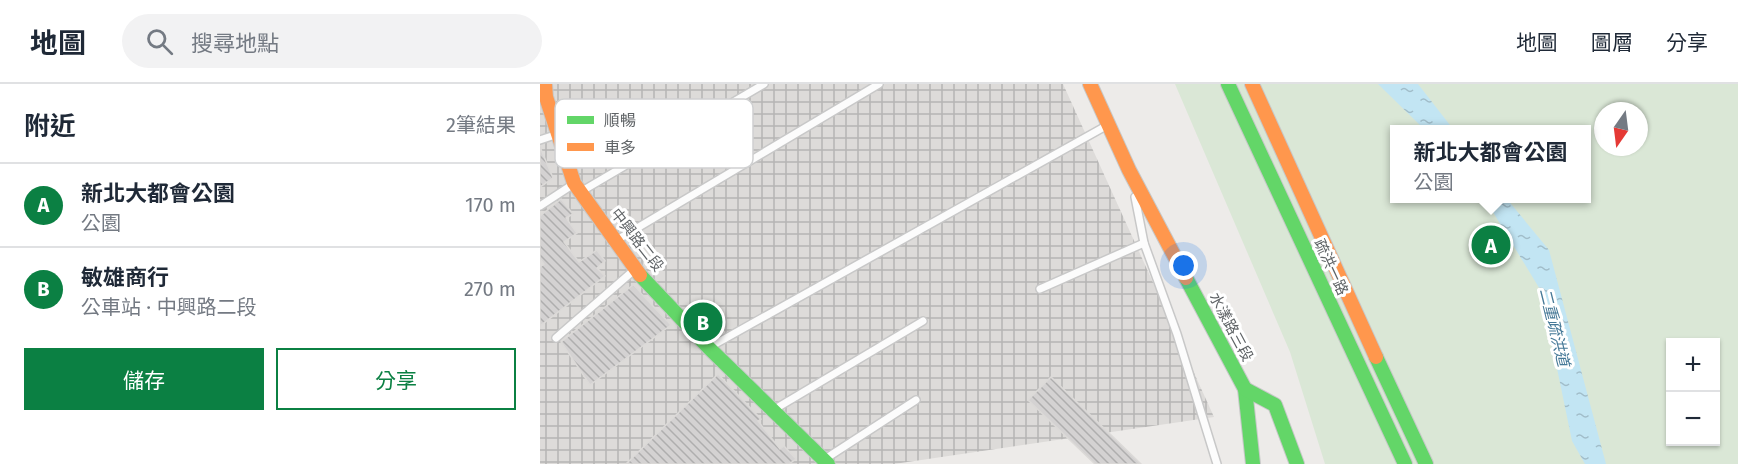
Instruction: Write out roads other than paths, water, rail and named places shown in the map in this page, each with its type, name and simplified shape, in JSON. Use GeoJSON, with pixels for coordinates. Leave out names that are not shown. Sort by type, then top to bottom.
{"type":"FeatureCollection","features":[{"type":"Feature","properties":{"kind":"street","name":"水漾路三段"},"geometry":{"type":"LineString","coordinates":[[1090,84],[1129,170],[1245,389],[1253,464]]}},
{"type":"Feature","properties":{"kind":"street","name":"疏洪一路"},"geometry":{"type":"LineString","coordinates":[[1228,84],[1405,464]]}},
{"type":"Feature","properties":{"kind":"street","name":"疏洪一路"},"geometry":{"type":"LineString","coordinates":[[1252,84],[1259,104],[1426,464]]}},
{"type":"Feature","properties":{"kind":"street","name":"中興路二段"},"geometry":{"type":"LineString","coordinates":[[544,93],[555,125]]}},
{"type":"Feature","properties":{"kind":"street","name":"中興路二段"},"geometry":{"type":"LineString","coordinates":[[570,168],[577,188],[635,270],[709,348],[826,462]]}},
{"type":"Feature","properties":{"kind":"street"},"geometry":{"type":"LineString","coordinates":[[1245,389],[1275,405],[1297,464]]}},
{"type":"Feature","properties":{"kind":"lane"},"geometry":{"type":"LineString","coordinates":[[737,99],[764,84]]}},
{"type":"Feature","properties":{"kind":"lane"},"geometry":{"type":"LineString","coordinates":[[753,159],[879,84]]}},
{"type":"Feature","properties":{"kind":"lane"},"geometry":{"type":"LineString","coordinates":[[709,348],[1108,125]]}},
{"type":"Feature","properties":{"kind":"lane"},"geometry":{"type":"LineString","coordinates":[[540,140],[555,135]]}},
{"type":"Feature","properties":{"kind":"lane"},"geometry":{"type":"LineString","coordinates":[[540,206],[613,168]]}},
{"type":"Feature","properties":{"kind":"lane"},"geometry":{"type":"LineString","coordinates":[[615,241],[738,168]]}},
{"type":"Feature","properties":{"kind":"lane"},"geometry":{"type":"LineString","coordinates":[[1129,170],[1144,243],[1177,334],[1216,464]]}},
{"type":"Feature","properties":{"kind":"lane"},"geometry":{"type":"LineString","coordinates":[[1040,289],[1144,243]]}},
{"type":"Feature","properties":{"kind":"lane"},"geometry":{"type":"LineString","coordinates":[[556,338],[635,270]]}},
{"type":"Feature","properties":{"kind":"lane"},"geometry":{"type":"LineString","coordinates":[[773,410],[923,321]]}},
{"type":"Feature","properties":{"kind":"lane"},"geometry":{"type":"LineString","coordinates":[[826,462],[916,400]]}},
{"type":"Feature","properties":{"kind":"water"},"geometry":{"type":"Polygon","coordinates":[[[1378,84],[1418,84],[1450,125],[1420,125],[1378,84]]]}},
{"type":"Feature","properties":{"kind":"water","name":"二重疏洪道"},"geometry":{"type":"Polygon","coordinates":[[[1487,203],[1510,203],[1549,250],[1606,464],[1585,464],[1572,441],[1541,291],[1487,203]]]}},
{"type":"Feature","properties":{"kind":"place","name":"新北大都會公園"},"geometry":{"type":"Point","coordinates":[1491,245]}},
{"type":"Feature","properties":{"kind":"place","name":"敏雄商行"},"geometry":{"type":"Point","coordinates":[703,322]}}]}
